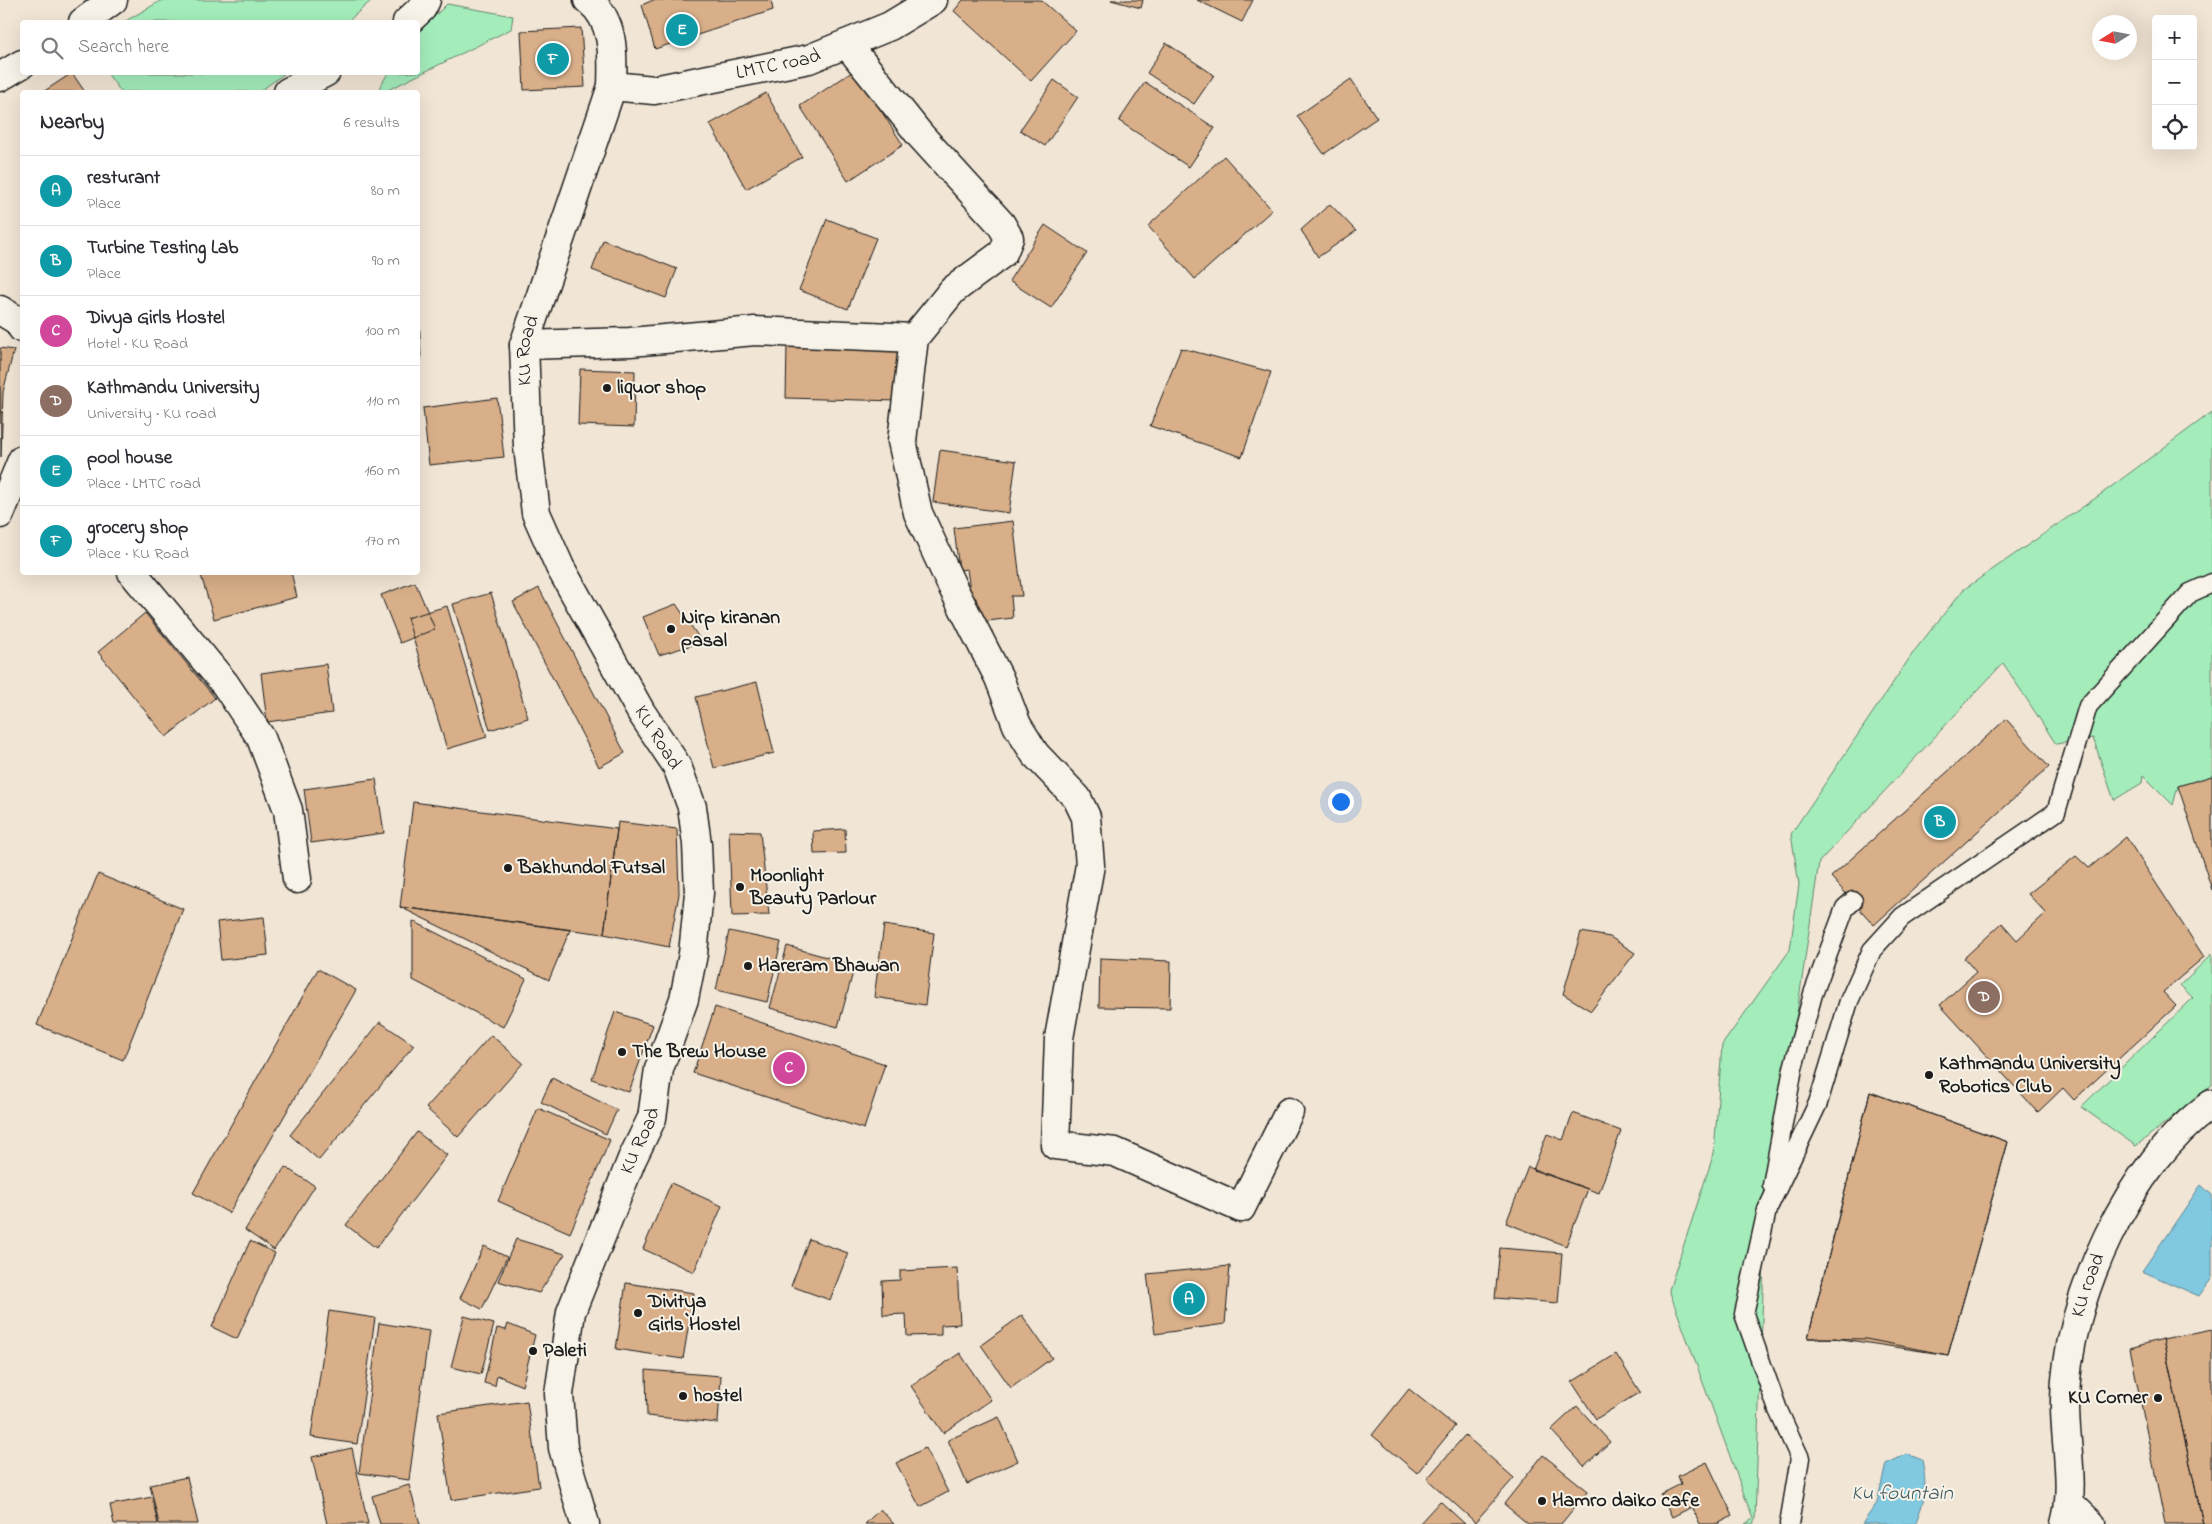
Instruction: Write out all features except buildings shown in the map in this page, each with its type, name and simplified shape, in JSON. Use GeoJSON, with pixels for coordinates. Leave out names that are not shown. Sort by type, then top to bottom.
{"type":"FeatureCollection","features":[{"type":"Feature","properties":{"kind":"street"},"geometry":{"type":"LineString","coordinates":[[86,20],[112,0]]}},
{"type":"Feature","properties":{"kind":"street"},"geometry":{"type":"LineString","coordinates":[[409,20],[422,8],[426,0]]}},
{"type":"Feature","properties":{"kind":"street","name":"KU Road"},"geometry":{"type":"LineString","coordinates":[[585,1524],[563,1448],[559,1394],[571,1312],[632,1159],[652,1118],[659,1069],[684,999],[693,954],[699,893],[697,844],[692,806],[677,766],[641,712],[560,567],[536,513],[528,447],[524,345],[612,86],[614,52],[600,9],[588,0]]}},
{"type":"Feature","properties":{"kind":"street","name":"LMTC road"},"geometry":{"type":"LineString","coordinates":[[612,86],[654,90],[809,59],[890,26],[933,0]]}},
{"type":"Feature","properties":{"kind":"street"},"geometry":{"type":"LineString","coordinates":[[847,44],[920,135],[1001,224],[1009,238],[1002,253],[952,290],[914,338],[902,441],[918,513],[950,584],[999,678],[1017,725],[1035,754],[1078,798],[1086,817],[1090,866],[1059,1038],[1055,1145],[1115,1152],[1241,1208],[1289,1112]]}},
{"type":"Feature","properties":{"kind":"street"},"geometry":{"type":"LineString","coordinates":[[0,77],[20,65]]}},
{"type":"Feature","properties":{"kind":"street"},"geometry":{"type":"LineString","coordinates":[[292,90],[320,75]]}},
{"type":"Feature","properties":{"kind":"street"},"geometry":{"type":"LineString","coordinates":[[0,310],[18,321],[20,324]]}},
{"type":"Feature","properties":{"kind":"street"},"geometry":{"type":"LineString","coordinates":[[524,345],[630,342],[755,331],[914,338]]}},
{"type":"Feature","properties":{"kind":"street"},"geometry":{"type":"LineString","coordinates":[[0,514],[20,466]]}},
{"type":"Feature","properties":{"kind":"street"},"geometry":{"type":"LineString","coordinates":[[134,575],[225,684],[261,738],[288,810],[297,880]]}},
{"type":"Feature","properties":{"kind":"street","name":"KU road"},"geometry":{"type":"LineString","coordinates":[[2091,1524],[2068,1514],[2067,1365],[2073,1331],[2100,1254],[2126,1202],[2149,1166],[2191,1121],[2212,1104]]}},
{"type":"Feature","properties":{"kind":"lane"},"geometry":{"type":"LineString","coordinates":[[1767,1210],[1818,1103],[1849,1001],[1872,950],[1902,917],[2056,812],[2088,706],[2190,593],[2212,582]]}},
{"type":"Feature","properties":{"kind":"lane"},"geometry":{"type":"LineString","coordinates":[[1789,1524],[1800,1458],[1778,1410],[1744,1314],[1767,1210],[1793,1068],[1813,994],[1845,908],[1853,901]]}},
{"type":"Feature","properties":{"kind":"green space"},"geometry":{"type":"Polygon","coordinates":[[[162,0],[372,0],[349,20],[127,20],[162,0]]]}},
{"type":"Feature","properties":{"kind":"green space"},"geometry":{"type":"Polygon","coordinates":[[[447,4],[513,16],[511,29],[420,74],[420,31],[447,4]]]}},
{"type":"Feature","properties":{"kind":"green space"},"geometry":{"type":"Polygon","coordinates":[[[108,75],[282,75],[262,90],[120,90],[108,75]]]}},
{"type":"Feature","properties":{"kind":"green space"},"geometry":{"type":"Polygon","coordinates":[[[387,75],[418,75],[388,90],[378,90],[387,75]]]}},
{"type":"Feature","properties":{"kind":"green space"},"geometry":{"type":"Polygon","coordinates":[[[2212,412],[2212,776],[2178,786],[2173,805],[2143,775],[2142,783],[2114,800],[2093,738],[2056,744],[2003,663],[1819,862],[1765,1233],[1755,1520],[1753,1524],[1745,1524],[1753,1519],[1669,1290],[1714,1153],[1722,1045],[1790,950],[1799,884],[1791,834],[1915,650],[1963,590],[2100,495],[2212,412]]]}},
{"type":"Feature","properties":{"kind":"green space"},"geometry":{"type":"Polygon","coordinates":[[[2212,954],[2212,1085],[2136,1146],[2081,1107],[2193,998],[2180,985],[2212,954]]]}},
{"type":"Feature","properties":{"kind":"water"},"geometry":{"type":"Polygon","coordinates":[[[2201,1185],[2212,1195],[2212,1278],[2199,1296],[2142,1271],[2201,1185]]]}},
{"type":"Feature","properties":{"kind":"water","name":"Ku fountain"},"geometry":{"type":"Polygon","coordinates":[[[1907,1454],[1922,1460],[1925,1478],[1923,1499],[1915,1524],[1862,1524],[1877,1503],[1886,1464],[1907,1454]]]}},
{"type":"Feature","properties":{"kind":"place","name":"pool house"},"geometry":{"type":"Point","coordinates":[682,30]}},
{"type":"Feature","properties":{"kind":"place","name":"grocery shop"},"geometry":{"type":"Point","coordinates":[553,59]}},
{"type":"Feature","properties":{"kind":"place","name":"liquor shop"},"geometry":{"type":"Point","coordinates":[607,388]}},
{"type":"Feature","properties":{"kind":"place","name":"Nirp kiranan pasal"},"geometry":{"type":"Point","coordinates":[671,629]}},
{"type":"Feature","properties":{"kind":"place","name":"Turbine Testing Lab"},"geometry":{"type":"Point","coordinates":[1940,822]}},
{"type":"Feature","properties":{"kind":"place","name":"Bakhundol Futsal"},"geometry":{"type":"Point","coordinates":[508,868]}},
{"type":"Feature","properties":{"kind":"place","name":"Moonlight Beauty Parlour"},"geometry":{"type":"Point","coordinates":[740,887]}},
{"type":"Feature","properties":{"kind":"place","name":"Hareram Bhawan"},"geometry":{"type":"Point","coordinates":[748,966]}},
{"type":"Feature","properties":{"kind":"place","name":"Kathmandu University"},"geometry":{"type":"Point","coordinates":[1984,997]}},
{"type":"Feature","properties":{"kind":"place","name":"The Brew House"},"geometry":{"type":"Point","coordinates":[622,1052]}},
{"type":"Feature","properties":{"kind":"place","name":"Divya Girls Hostel"},"geometry":{"type":"Point","coordinates":[789,1068]}},
{"type":"Feature","properties":{"kind":"place","name":"Kathmandu University Robotics Club"},"geometry":{"type":"Point","coordinates":[1929,1075]}},
{"type":"Feature","properties":{"kind":"place","name":"resturant"},"geometry":{"type":"Point","coordinates":[1189,1299]}},
{"type":"Feature","properties":{"kind":"place","name":"Divitya Girls Hostel"},"geometry":{"type":"Point","coordinates":[638,1313]}},
{"type":"Feature","properties":{"kind":"place","name":"Paleti"},"geometry":{"type":"Point","coordinates":[533,1351]}},
{"type":"Feature","properties":{"kind":"place","name":"hostel"},"geometry":{"type":"Point","coordinates":[683,1396]}},
{"type":"Feature","properties":{"kind":"place","name":"KU Corner"},"geometry":{"type":"Point","coordinates":[2158,1398]}},
{"type":"Feature","properties":{"kind":"place","name":"Hamro daiko cafe"},"geometry":{"type":"Point","coordinates":[1542,1501]}}]}
